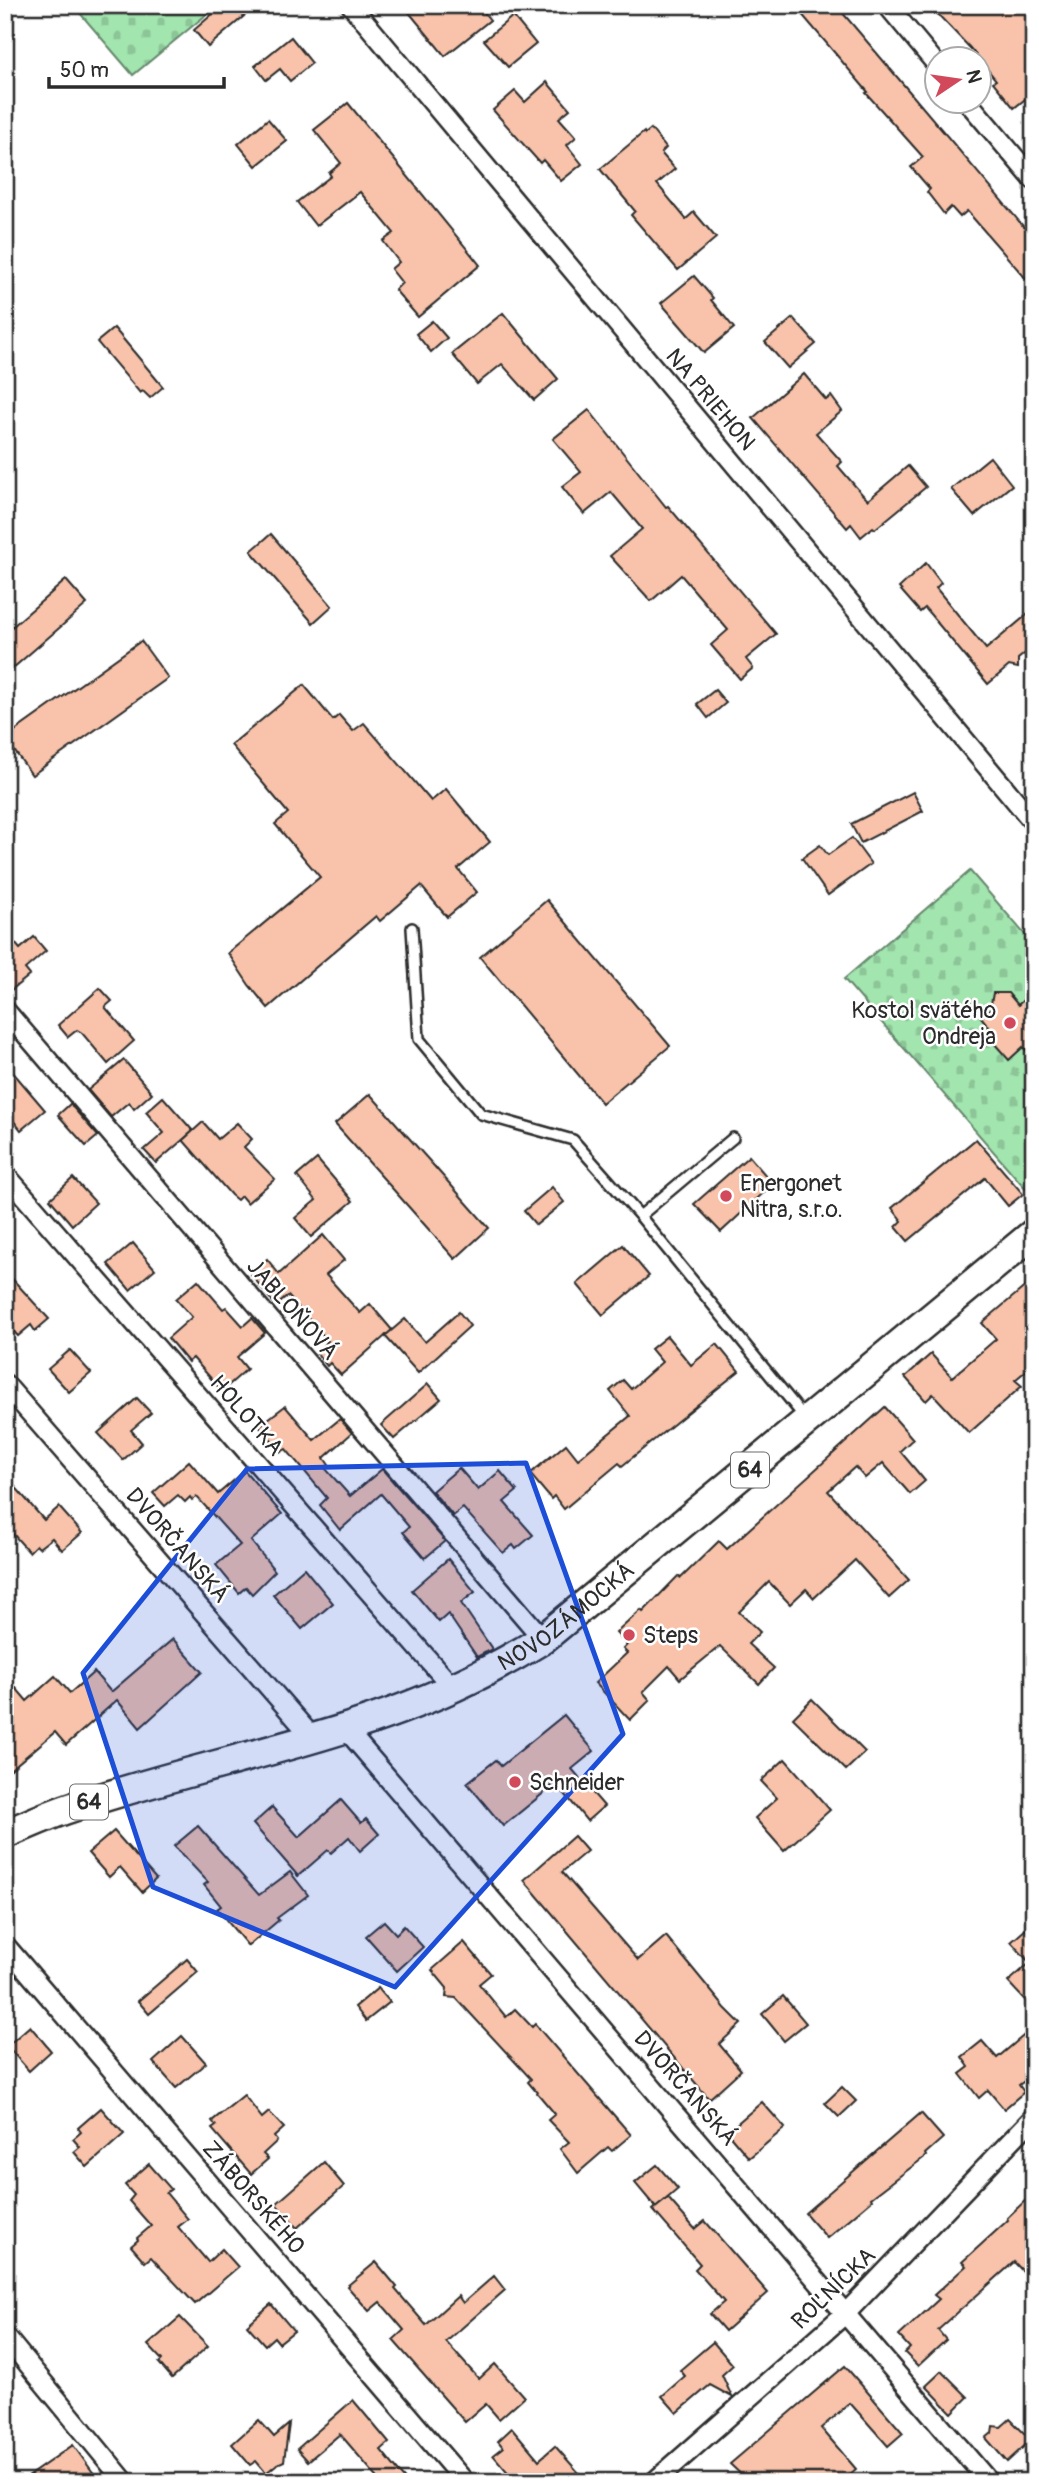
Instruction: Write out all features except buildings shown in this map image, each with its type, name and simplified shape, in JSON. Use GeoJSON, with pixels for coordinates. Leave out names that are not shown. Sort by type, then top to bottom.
{"type":"FeatureCollection","features":[{"type":"Feature","properties":{"kind":"main road","name":"NOVOZÁMOCKÁ"},"geometry":{"type":"LineString","coordinates":[[5,1834],[62,1810],[345,1728],[453,1688],[502,1663],[543,1639],[1034,1233]]}},
{"type":"Feature","properties":{"kind":"street","name":"NA PRIEHON"},"geometry":{"type":"LineString","coordinates":[[351,5],[1034,823]]}},
{"type":"Feature","properties":{"kind":"street"},"geometry":{"type":"LineString","coordinates":[[887,5],[923,48]]}},
{"type":"Feature","properties":{"kind":"street"},"geometry":{"type":"LineString","coordinates":[[980,116],[1034,180]]}},
{"type":"Feature","properties":{"kind":"street"},"geometry":{"type":"LineString","coordinates":[[1019,162],[1034,150]]}},
{"type":"Feature","properties":{"kind":"street","name":"JABLOŇOVÁ"},"geometry":{"type":"LineString","coordinates":[[5,1010],[543,1639]]}},
{"type":"Feature","properties":{"kind":"street","name":"HOLOTKA"},"geometry":{"type":"LineString","coordinates":[[5,1174],[453,1688]]}},
{"type":"Feature","properties":{"kind":"street","name":"DVORČANSKÁ"},"geometry":{"type":"LineString","coordinates":[[5,1384],[313,1738]]}},
{"type":"Feature","properties":{"kind":"street","name":"DVORČANSKÁ"},"geometry":{"type":"LineString","coordinates":[[345,1728],[989,2482]]}},
{"type":"Feature","properties":{"kind":"street","name":"ZÁBORSKÉHO"},"geometry":{"type":"LineString","coordinates":[[5,1945],[465,2482]]}},
{"type":"Feature","properties":{"kind":"street","name":"ROĽNÍCKA"},"geometry":{"type":"LineString","coordinates":[[654,2482],[846,2313],[1034,2117]]}},
{"type":"Feature","properties":{"kind":"street"},"geometry":{"type":"LineString","coordinates":[[5,2336],[125,2482]]}},
{"type":"Feature","properties":{"kind":"lane"},"geometry":{"type":"LineString","coordinates":[[412,928],[419,1039],[481,1114],[573,1140],[640,1216],[808,1422]]}},
{"type":"Feature","properties":{"kind":"lane"},"geometry":{"type":"LineString","coordinates":[[640,1216],[733,1138]]}},
{"type":"Feature","properties":{"kind":"highlighted area"},"geometry":{"type":"Polygon","coordinates":[[[526,1463],[623,1734],[395,1987],[153,1887],[83,1673],[247,1469],[526,1463]]]}},
{"type":"Feature","properties":{"kind":"green space"},"geometry":{"type":"Polygon","coordinates":[[[73,5],[218,5],[133,75],[73,5]]]}},
{"type":"Feature","properties":{"kind":"green space"},"geometry":{"type":"Polygon","coordinates":[[[970,871],[1034,945],[1034,1182],[1026,1189],[844,979],[970,871]]]}},
{"type":"Feature","properties":{"kind":"place","name":"Kostol svätého Ondreja"},"geometry":{"type":"Point","coordinates":[1010,1023]}},
{"type":"Feature","properties":{"kind":"place","name":"Energonet Nitra, s.r.o."},"geometry":{"type":"Point","coordinates":[726,1196]}},
{"type":"Feature","properties":{"kind":"place","name":"Steps"},"geometry":{"type":"Point","coordinates":[629,1635]}},
{"type":"Feature","properties":{"kind":"place","name":"Schneider"},"geometry":{"type":"Point","coordinates":[515,1782]}}]}
